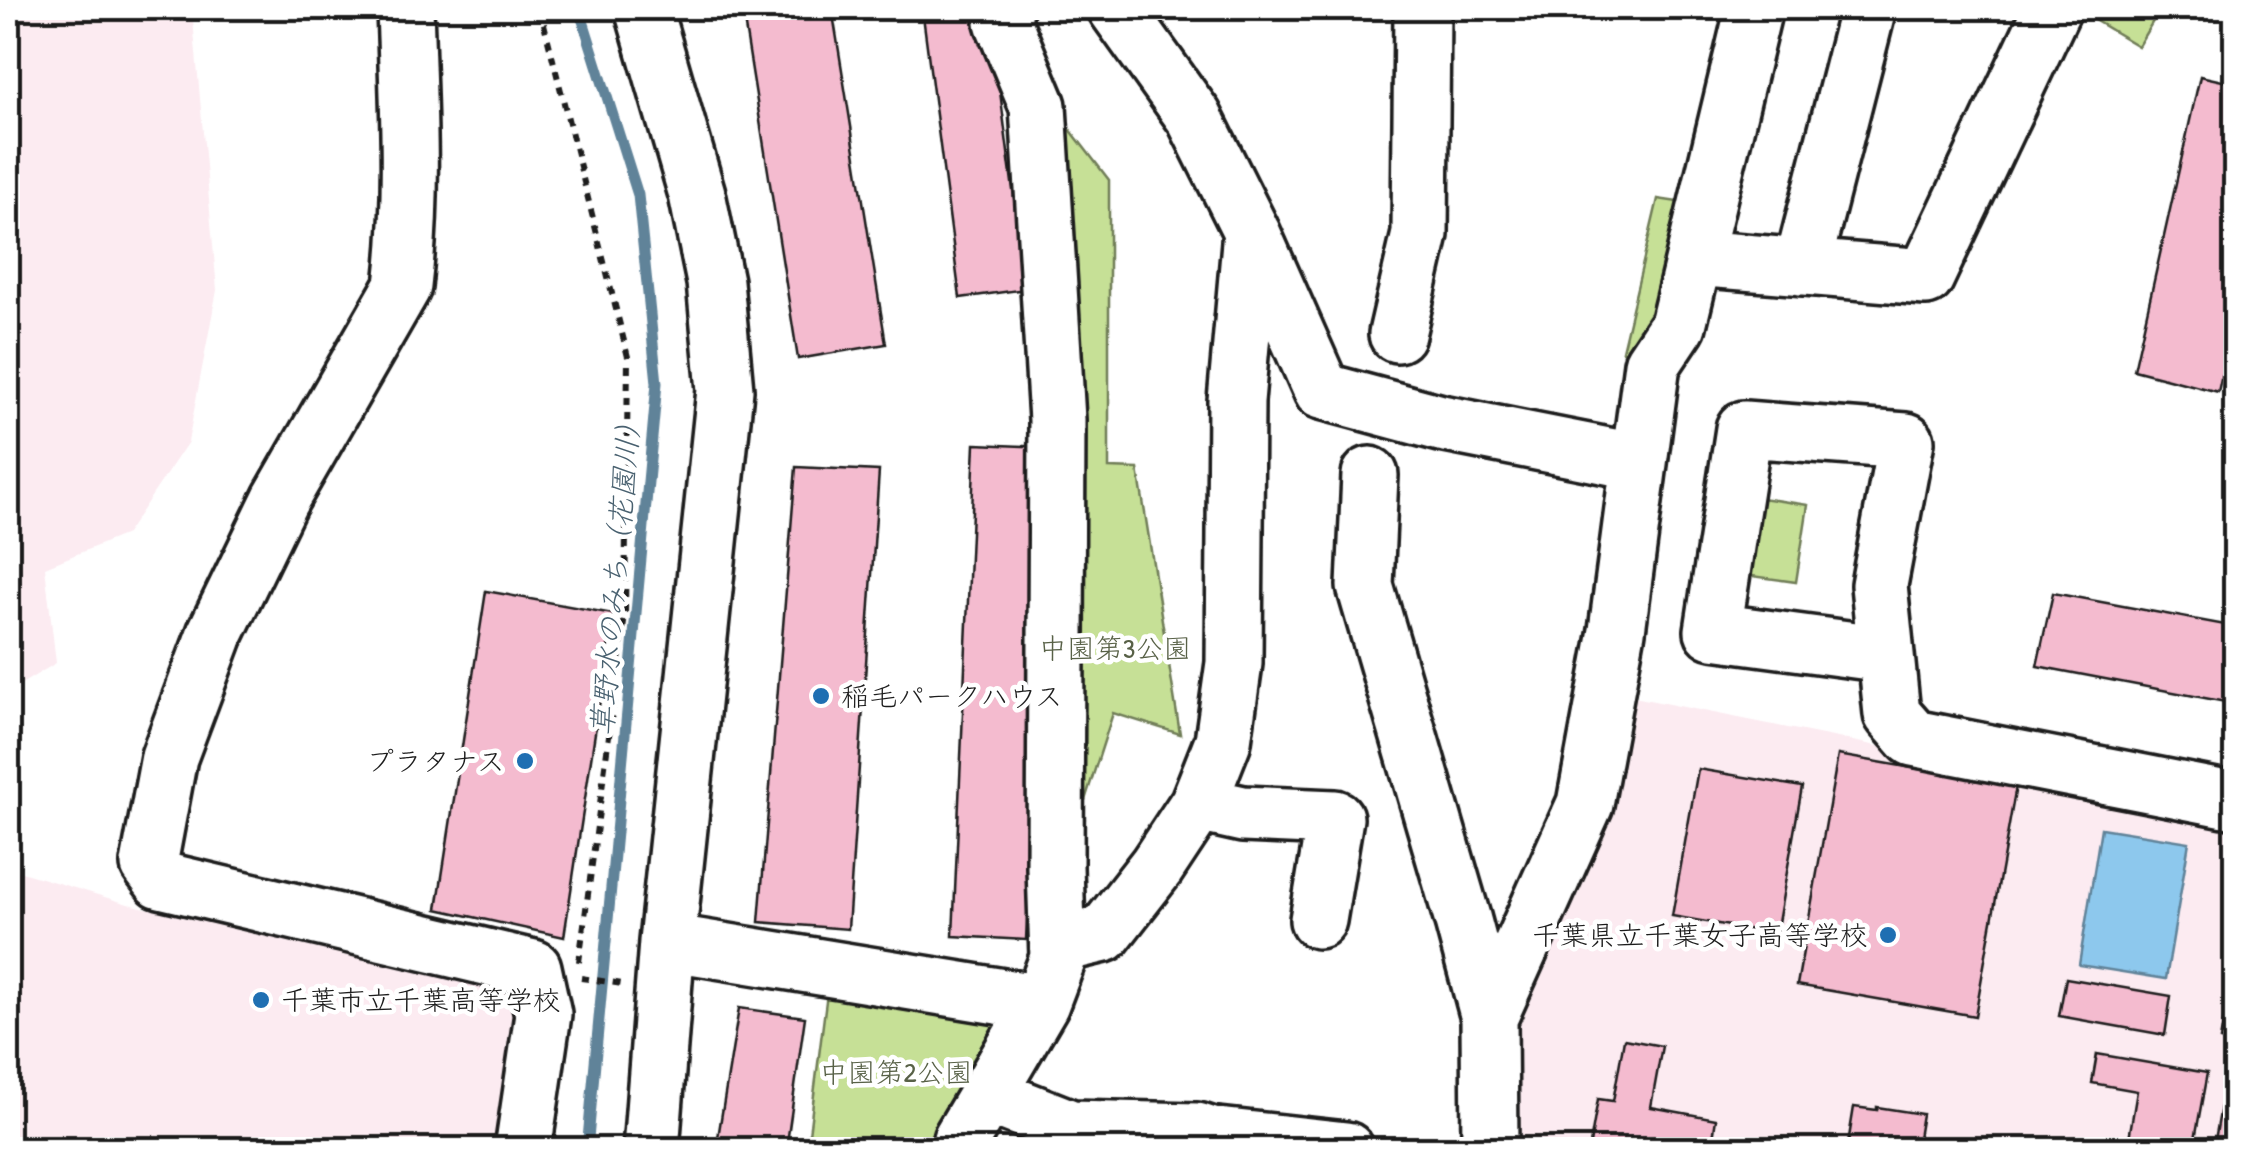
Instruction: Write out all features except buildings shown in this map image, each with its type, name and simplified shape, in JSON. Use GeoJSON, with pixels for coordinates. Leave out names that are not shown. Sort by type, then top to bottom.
{"type":"FeatureCollection","features":[{"type":"Feature","properties":{"kind":"street"},"geometry":{"type":"LineString","coordinates":[[405,8],[408,196],[403,286],[280,500],[215,634],[170,756],[150,864],[161,880],[533,968],[542,1014],[523,1150]]}},
{"type":"Feature","properties":{"kind":"street"},"geometry":{"type":"LineString","coordinates":[[643,8],[697,194],[715,282],[725,390],[667,942],[651,1150]]}},
{"type":"Feature","properties":{"kind":"street"},"geometry":{"type":"LineString","coordinates":[[958,1150],[1042,1003],[1058,958],[1056,401],[1038,106],[1002,22],[1005,8]]}},
{"type":"Feature","properties":{"kind":"street"},"geometry":{"type":"LineString","coordinates":[[1116,8],[1194,118],[1251,230],[1322,391],[1441,423],[1638,462]]}},
{"type":"Feature","properties":{"kind":"street"},"geometry":{"type":"LineString","coordinates":[[1397,334],[1420,234],[1422,8]]}},
{"type":"Feature","properties":{"kind":"street"},"geometry":{"type":"LineString","coordinates":[[1489,1018],[1585,804],[1617,632],[1652,364],[1678,325],[1754,8]]}},
{"type":"Feature","properties":{"kind":"street"},"geometry":{"type":"LineString","coordinates":[[1802,267],[1868,8]]}},
{"type":"Feature","properties":{"kind":"street"},"geometry":{"type":"LineString","coordinates":[[1694,258],[1926,278],[2053,8]]}},
{"type":"Feature","properties":{"kind":"street"},"geometry":{"type":"LineString","coordinates":[[1058,946],[1104,934],[1157,866],[1198,804],[1222,740],[1234,664],[1236,402],[1251,230]]}},
{"type":"Feature","properties":{"kind":"street"},"geometry":{"type":"LineString","coordinates":[[1886,654],[1712,632],[1744,429],[1906,441],[1879,586],[1886,654],[1892,714],[1913,738],[2236,801]]}},
{"type":"Feature","properties":{"kind":"street"},"geometry":{"type":"LineString","coordinates":[[1370,474],[1365,586],[1489,1018],[1490,1150]]}},
{"type":"Feature","properties":{"kind":"street"},"geometry":{"type":"LineString","coordinates":[[1198,804],[1243,814],[1335,818],[1318,920]]}},
{"type":"Feature","properties":{"kind":"street"},"geometry":{"type":"LineString","coordinates":[[667,942],[1042,1003]]}},
{"type":"Feature","properties":{"kind":"street"},"geometry":{"type":"LineString","coordinates":[[987,1095],[1072,1128],[1198,1140],[1209,1135],[1346,1150]]}},
{"type":"Feature","properties":{"kind":"path"},"geometry":{"type":"LineString","coordinates":[[540,8],[628,357],[624,615],[577,978],[626,984]]}},
{"type":"Feature","properties":{"kind":"shaded area"},"geometry":{"type":"Polygon","coordinates":[[[8,8],[192,8],[217,290],[188,442],[126,534],[45,567],[56,663],[8,692],[8,8]]]}},
{"type":"Feature","properties":{"kind":"shaded area","name":"千葉県立千葉女子高等学校"},"geometry":{"type":"Polygon","coordinates":[[[1619,694],[2235,818],[2235,1149],[1508,1149],[1497,1053],[1619,694]]]}},
{"type":"Feature","properties":{"kind":"shaded area","name":"千葉市立千葉高等学校"},"geometry":{"type":"Polygon","coordinates":[[[8,868],[128,904],[505,988],[523,1012],[503,1149],[8,1149],[8,868]]]}},
{"type":"Feature","properties":{"kind":"green space"},"geometry":{"type":"Polygon","coordinates":[[[2074,8],[2161,8],[2138,46],[2074,8]]]}},
{"type":"Feature","properties":{"kind":"green space","name":"中園第3公園"},"geometry":{"type":"Polygon","coordinates":[[[1053,107],[1109,180],[1109,468],[1138,469],[1180,734],[1113,713],[1069,850],[1053,107]]]}},
{"type":"Feature","properties":{"kind":"green space"},"geometry":{"type":"Polygon","coordinates":[[[1658,199],[1697,205],[1649,354],[1622,351],[1658,199]]]}},
{"type":"Feature","properties":{"kind":"green space"},"geometry":{"type":"Polygon","coordinates":[[[1741,495],[1808,505],[1796,582],[1730,573],[1741,495]]]}},
{"type":"Feature","properties":{"kind":"green space","name":"中園第2公園"},"geometry":{"type":"Polygon","coordinates":[[[828,985],[1000,1009],[1008,1031],[948,1149],[807,1150],[828,985]]]}},
{"type":"Feature","properties":{"kind":"water"},"geometry":{"type":"Polygon","coordinates":[[[2101,828],[2189,842],[2166,979],[2079,965],[2101,828]]]}},
{"type":"Feature","properties":{"kind":"waterway","name":"草野水のみち（花園川）"},"geometry":{"type":"LineString","coordinates":[[579,8],[638,195],[657,383],[587,1150]]}},
{"type":"Feature","properties":{"kind":"place","name":"稲毛パークハウス"},"geometry":{"type":"Point","coordinates":[821,696]}},
{"type":"Feature","properties":{"kind":"place","name":"プラタナス"},"geometry":{"type":"Point","coordinates":[525,761]}},
{"type":"Feature","properties":{"kind":"place","name":"千葉県立千葉女子高等学校"},"geometry":{"type":"Point","coordinates":[1888,935]}},
{"type":"Feature","properties":{"kind":"place","name":"千葉市立千葉高等学校"},"geometry":{"type":"Point","coordinates":[261,1000]}}]}
